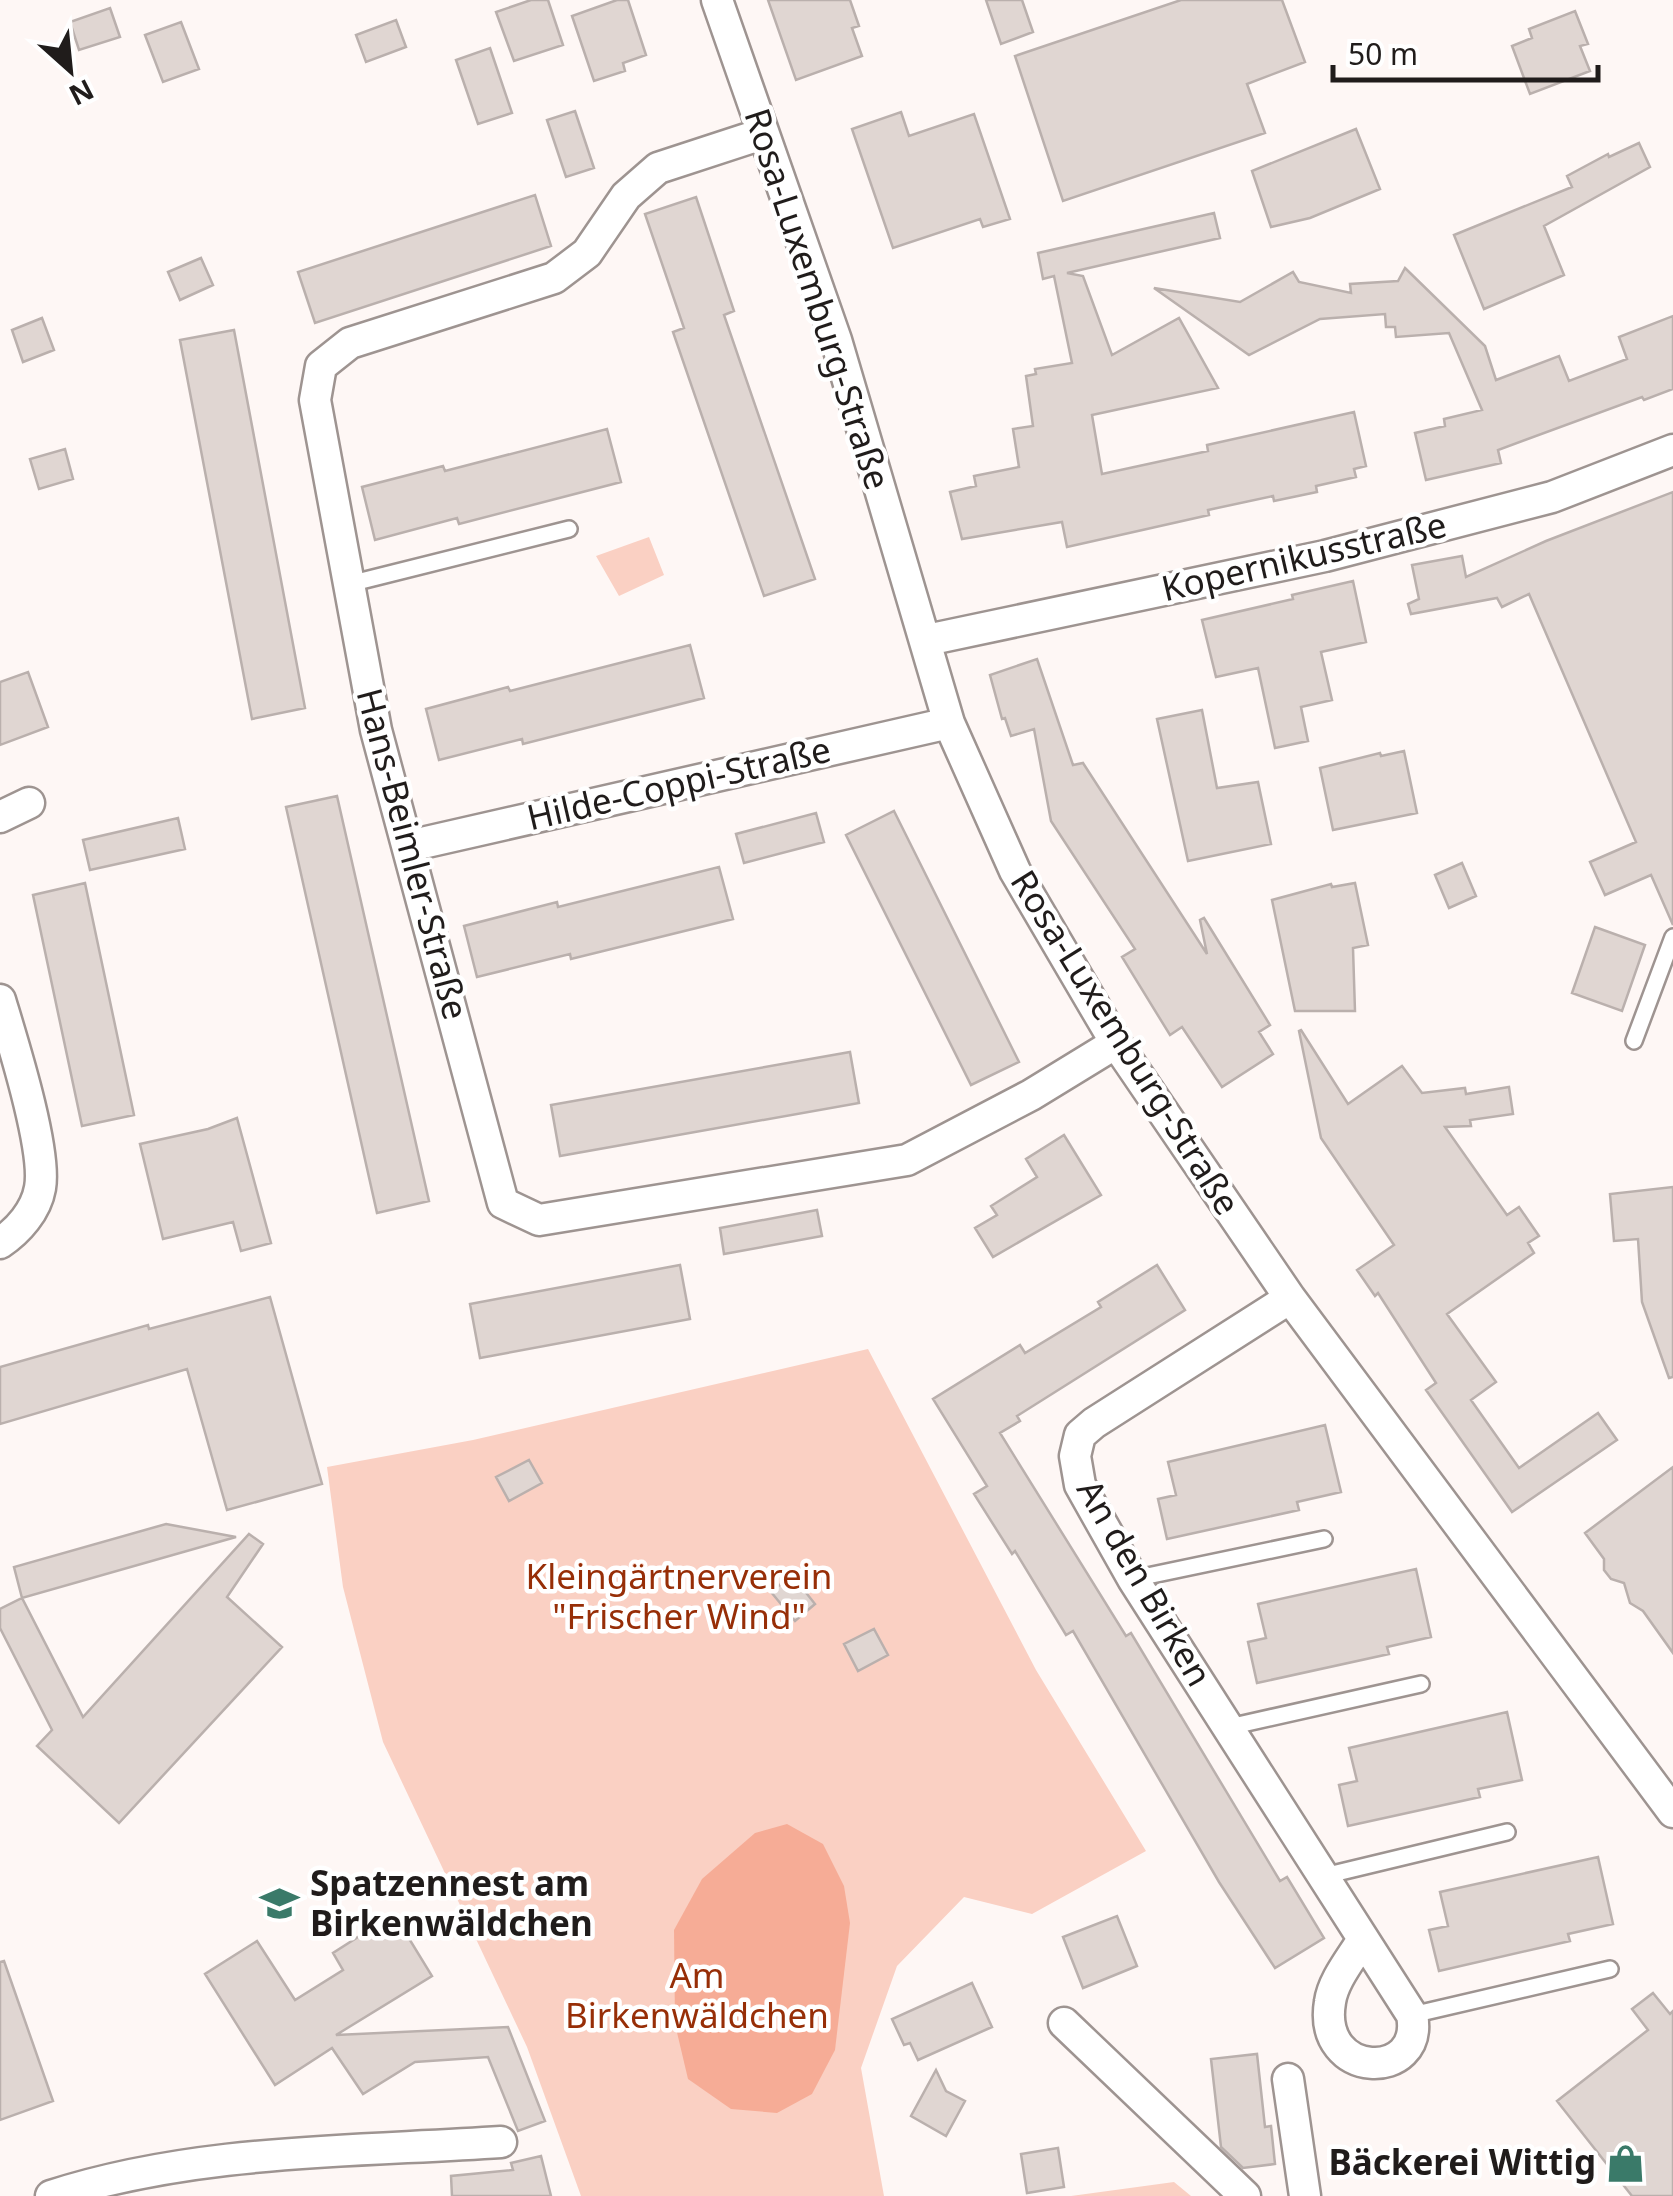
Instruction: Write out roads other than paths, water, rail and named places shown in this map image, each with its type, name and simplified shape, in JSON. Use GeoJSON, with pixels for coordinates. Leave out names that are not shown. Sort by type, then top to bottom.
{"type":"FeatureCollection","features":[{"type":"Feature","properties":{"kind":"street","name":"Rosa-Luxemburg-Straße"},"geometry":{"type":"LineString","coordinates":[[717,0],[836,340],[949,723],[1014,871],[1116,1042],[1290,1298],[1673,1812]]}},
{"type":"Feature","properties":{"kind":"street","name":"Hans-Beimler-Straße"},"geometry":{"type":"LineString","coordinates":[[762,134],[658,168],[626,196],[588,253],[554,278],[350,343],[322,366],[315,400],[376,730],[504,1203],[539,1220],[906,1160],[1031,1095],[1116,1042]]}},
{"type":"Feature","properties":{"kind":"street","name":"Kopernikusstraße"},"geometry":{"type":"LineString","coordinates":[[927,640],[1325,556],[1552,496],[1673,450]]}},
{"type":"Feature","properties":{"kind":"street","name":"Hilde-Coppi-Straße"},"geometry":{"type":"LineString","coordinates":[[409,846],[949,723]]}},
{"type":"Feature","properties":{"kind":"street"},"geometry":{"type":"LineString","coordinates":[[0,817],[28,803]]}},
{"type":"Feature","properties":{"kind":"street"},"geometry":{"type":"LineString","coordinates":[[0,1000],[19,1065],[37,1150],[40,1188],[26,1219],[0,1243]]}},
{"type":"Feature","properties":{"kind":"street","name":"An den Birken"},"geometry":{"type":"LineString","coordinates":[[1290,1298],[1094,1423],[1080,1435],[1075,1456],[1080,1485],[1133,1578],[1412,2015]]}},
{"type":"Feature","properties":{"kind":"street"},"geometry":{"type":"LineString","coordinates":[[1363,1939],[1330,2000],[1332,2030],[1344,2052],[1362,2064],[1399,2054],[1410,2044],[1412,2015]]}},
{"type":"Feature","properties":{"kind":"street"},"geometry":{"type":"LineString","coordinates":[[1064,2023],[1246,2196]]}},
{"type":"Feature","properties":{"kind":"street"},"geometry":{"type":"LineString","coordinates":[[1288,2079],[1305,2196]]}},
{"type":"Feature","properties":{"kind":"street"},"geometry":{"type":"LineString","coordinates":[[52,2196],[200,2161],[501,2142]]}},
{"type":"Feature","properties":{"kind":"lane"},"geometry":{"type":"LineString","coordinates":[[349,584],[569,529]]}},
{"type":"Feature","properties":{"kind":"lane"},"geometry":{"type":"LineString","coordinates":[[1634,1041],[1673,938]]}},
{"type":"Feature","properties":{"kind":"lane"},"geometry":{"type":"LineString","coordinates":[[1133,1578],[1324,1539]]}},
{"type":"Feature","properties":{"kind":"lane"},"geometry":{"type":"LineString","coordinates":[[1229,1727],[1421,1684]]}},
{"type":"Feature","properties":{"kind":"lane"},"geometry":{"type":"LineString","coordinates":[[1324,1876],[1507,1832]]}},
{"type":"Feature","properties":{"kind":"lane"},"geometry":{"type":"LineString","coordinates":[[1412,2015],[1610,1970]]}},
{"type":"Feature","properties":{"kind":"place","name":"Spatzennest am Birkenwäldchen"},"geometry":{"type":"Point","coordinates":[280,1904]}},
{"type":"Feature","properties":{"kind":"place","name":"Bäckerei Wittig"},"geometry":{"type":"Point","coordinates":[1626,2163]}},
{"type":"Feature","properties":{"kind":"park label","name":"Kleingärtnerverein \"Frischer Wind\""},"geometry":{"type":"Point","coordinates":[679,1597]}},
{"type":"Feature","properties":{"kind":"park label","name":"Am Birkenwäldchen"},"geometry":{"type":"Point","coordinates":[697,1996]}}]}
